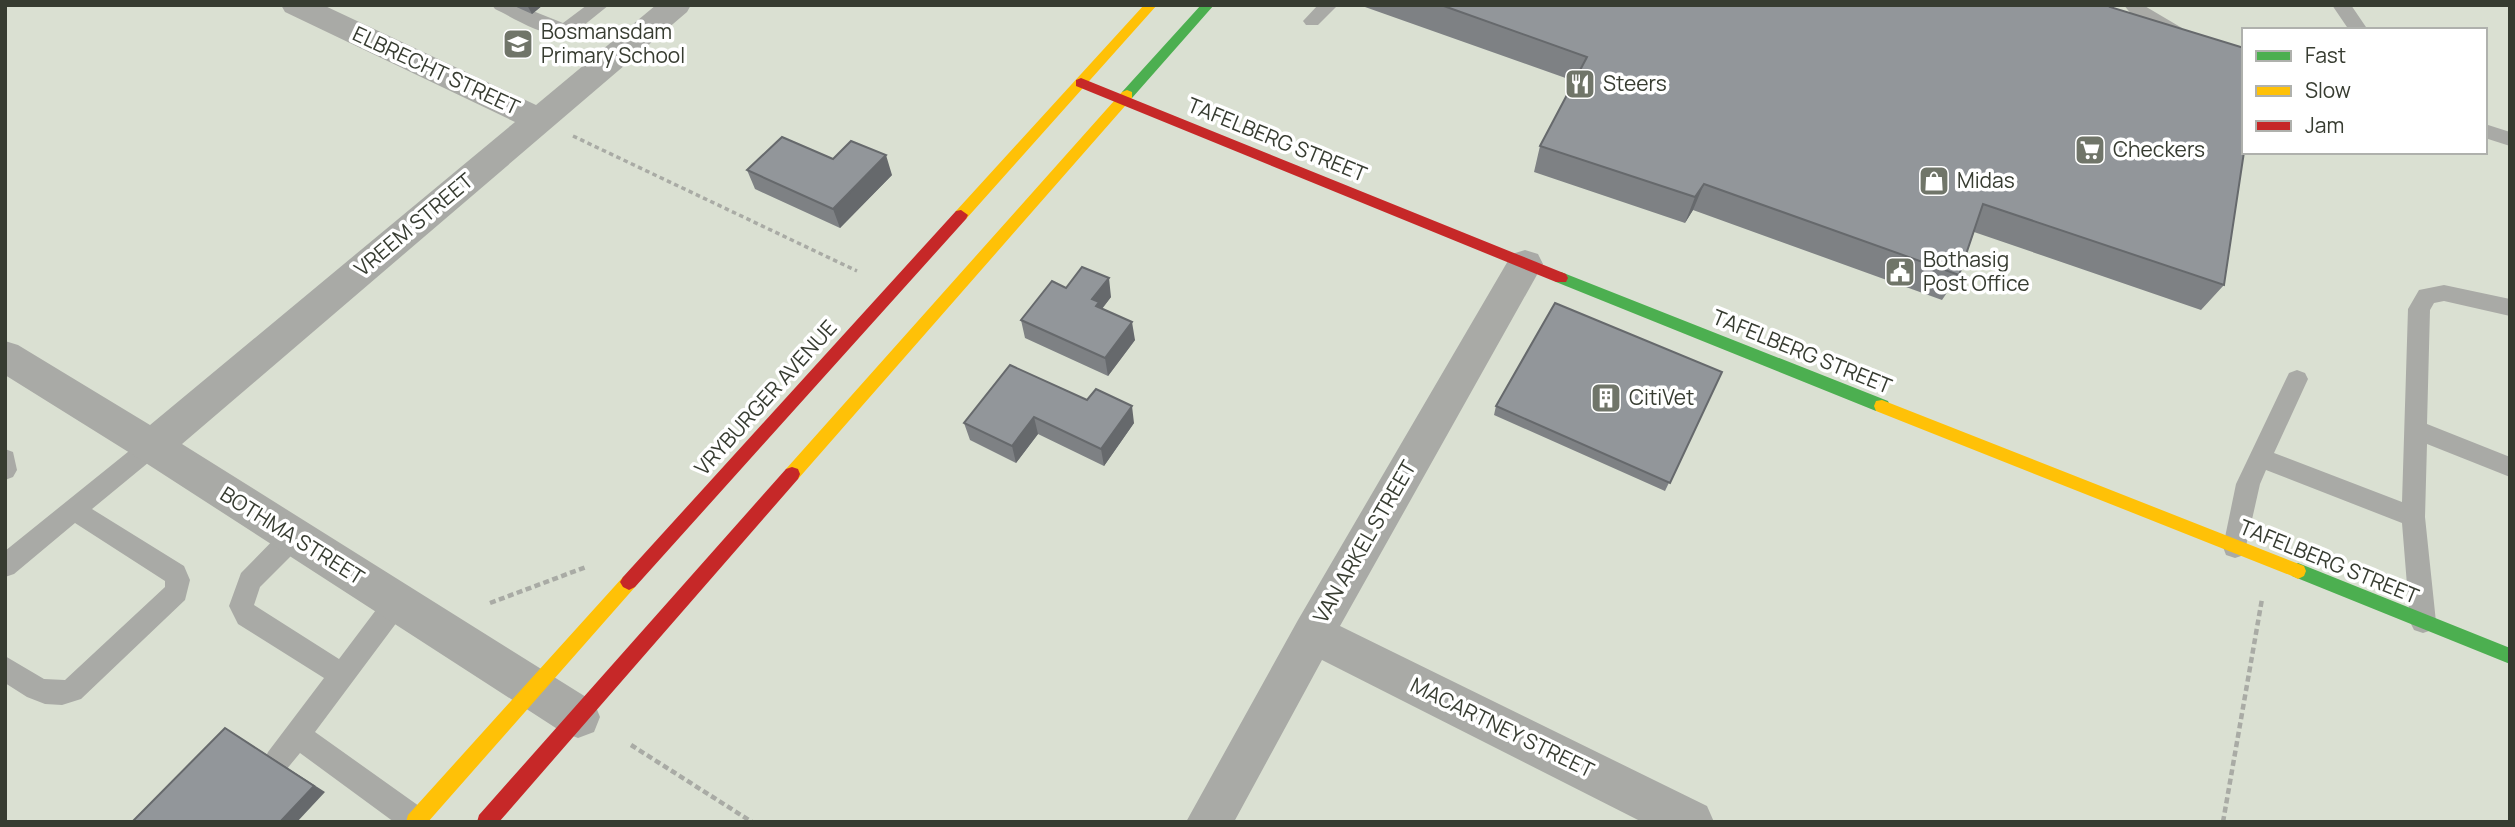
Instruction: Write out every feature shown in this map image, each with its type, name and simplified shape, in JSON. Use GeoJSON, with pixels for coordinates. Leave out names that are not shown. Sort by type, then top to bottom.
{"type":"FeatureCollection","features":[{"type":"Feature","properties":{"kind":"street","name":"ELBRECHT STREET"},"geometry":{"type":"LineString","coordinates":[[296,5],[539,120]]}},
{"type":"Feature","properties":{"kind":"street","name":"VREEM STREET"},"geometry":{"type":"LineString","coordinates":[[152,446],[676,5]]}},
{"type":"Feature","properties":{"kind":"street","name":"VRYBURGER AVENUE"},"geometry":{"type":"LineString","coordinates":[[415,821],[1151,5]]}},
{"type":"Feature","properties":{"kind":"street"},"geometry":{"type":"LineString","coordinates":[[486,822],[1208,5]]}},
{"type":"Feature","properties":{"kind":"street","name":"TAFELBERG STREET"},"geometry":{"type":"LineString","coordinates":[[1081,83],[1525,264],[2510,656]]}},
{"type":"Feature","properties":{"kind":"street","name":"VAN ARKEL STREET"},"geometry":{"type":"LineString","coordinates":[[1209,822],[1312,634],[1525,264]]}},
{"type":"Feature","properties":{"kind":"street","name":"BOTHMA STREET"},"geometry":{"type":"LineString","coordinates":[[5,356],[152,446],[578,717]]}},
{"type":"Feature","properties":{"kind":"street","name":"MACARTNEY STREET"},"geometry":{"type":"LineString","coordinates":[[1312,634],[1690,822]]}},
{"type":"Feature","properties":{"kind":"lane"},"geometry":{"type":"LineString","coordinates":[[501,5],[548,26],[565,30],[600,5]]}},
{"type":"Feature","properties":{"kind":"lane"},"geometry":{"type":"LineString","coordinates":[[1312,21],[1329,5]]}},
{"type":"Feature","properties":{"kind":"lane"},"geometry":{"type":"LineString","coordinates":[[2133,5],[2158,25],[2192,40]]}},
{"type":"Feature","properties":{"kind":"lane"},"geometry":{"type":"LineString","coordinates":[[2341,5],[2358,28]]}},
{"type":"Feature","properties":{"kind":"lane"},"geometry":{"type":"LineString","coordinates":[[2487,132],[2510,139]]}},
{"type":"Feature","properties":{"kind":"lane"},"geometry":{"type":"LineString","coordinates":[[2423,622],[2413,517],[2419,309],[2427,296],[2444,293],[2510,308]]}},
{"type":"Feature","properties":{"kind":"lane"},"geometry":{"type":"LineString","coordinates":[[2235,547],[2248,484],[2297,379]]}},
{"type":"Feature","properties":{"kind":"lane"},"geometry":{"type":"LineString","coordinates":[[2416,430],[2510,467]]}},
{"type":"Feature","properties":{"kind":"lane"},"geometry":{"type":"LineString","coordinates":[[5,566],[152,446]]}},
{"type":"Feature","properties":{"kind":"lane"},"geometry":{"type":"LineString","coordinates":[[2259,457],[2413,517]]}},
{"type":"Feature","properties":{"kind":"lane"},"geometry":{"type":"LineString","coordinates":[[5,459],[5,470]]}},
{"type":"Feature","properties":{"kind":"lane"},"geometry":{"type":"LineString","coordinates":[[5,668],[48,694],[59,695],[72,690],[176,592],[178,580],[175,574],[75,511]]}},
{"type":"Feature","properties":{"kind":"lane"},"geometry":{"type":"LineString","coordinates":[[293,537],[250,581],[241,606],[247,616],[340,674]]}},
{"type":"Feature","properties":{"kind":"lane"},"geometry":{"type":"LineString","coordinates":[[277,761],[340,674],[397,602]]}},
{"type":"Feature","properties":{"kind":"lane"},"geometry":{"type":"LineString","coordinates":[[297,735],[415,821]]}},
{"type":"Feature","properties":{"kind":"path"},"geometry":{"type":"LineString","coordinates":[[571,135],[857,271]]}},
{"type":"Feature","properties":{"kind":"path"},"geometry":{"type":"LineString","coordinates":[[2223,822],[2268,560]]}},
{"type":"Feature","properties":{"kind":"path"},"geometry":{"type":"LineString","coordinates":[[491,603],[593,565]]}},
{"type":"Feature","properties":{"kind":"path"},"geometry":{"type":"LineString","coordinates":[[631,745],[752,822]]}},
{"type":"Feature","properties":{"kind":"building"},"geometry":{"type":"Polygon","coordinates":[[[1441,5],[2111,5],[2110,7],[2242,47],[2244,154],[2224,285],[1983,204],[1959,275],[1704,184],[1695,197],[1540,146],[1587,57],[1441,5]]]}},
{"type":"Feature","properties":{"kind":"building"},"geometry":{"type":"Polygon","coordinates":[[[782,137],[833,159],[851,141],[886,155],[833,209],[747,170],[782,137]]]}},
{"type":"Feature","properties":{"kind":"building"},"geometry":{"type":"Polygon","coordinates":[[[1082,267],[1109,278],[1092,299],[1099,302],[1096,306],[1132,322],[1105,358],[1021,320],[1052,281],[1066,288],[1082,267]]]}},
{"type":"Feature","properties":{"kind":"building","name":"CitiVet"},"geometry":{"type":"Polygon","coordinates":[[[1555,303],[1722,372],[1670,483],[1496,406],[1555,303]]]}},
{"type":"Feature","properties":{"kind":"building"},"geometry":{"type":"Polygon","coordinates":[[[1010,365],[1087,400],[1096,389],[1132,406],[1101,449],[1034,417],[1012,446],[964,423],[1010,365]]]}},
{"type":"Feature","properties":{"kind":"building"},"geometry":{"type":"Polygon","coordinates":[[[225,728],[314,786],[280,822],[132,822],[225,728]]]}},
{"type":"Feature","properties":{"kind":"traffic: fast"},"geometry":{"type":"LineString","coordinates":[[1127,95],[1208,5]]}},
{"type":"Feature","properties":{"kind":"traffic: fast"},"geometry":{"type":"LineString","coordinates":[[1561,278],[1882,406]]}},
{"type":"Feature","properties":{"kind":"traffic: fast"},"geometry":{"type":"LineString","coordinates":[[2298,571],[2510,656]]}},
{"type":"Feature","properties":{"kind":"traffic: slow"},"geometry":{"type":"LineString","coordinates":[[961,215],[1151,5]]}},
{"type":"Feature","properties":{"kind":"traffic: slow"},"geometry":{"type":"LineString","coordinates":[[792,474],[1127,95]]}},
{"type":"Feature","properties":{"kind":"traffic: slow"},"geometry":{"type":"LineString","coordinates":[[1882,406],[2298,571]]}},
{"type":"Feature","properties":{"kind":"traffic: slow"},"geometry":{"type":"LineString","coordinates":[[415,822],[629,582]]}},
{"type":"Feature","properties":{"kind":"traffic: jam"},"geometry":{"type":"LineString","coordinates":[[1081,83],[1561,278]]}},
{"type":"Feature","properties":{"kind":"traffic: jam"},"geometry":{"type":"LineString","coordinates":[[629,582],[961,215]]}},
{"type":"Feature","properties":{"kind":"traffic: jam"},"geometry":{"type":"LineString","coordinates":[[486,822],[792,474]]}},
{"type":"Feature","properties":{"kind":"place","name":"Bosmansdam Primary School"},"geometry":{"type":"Point","coordinates":[518,44]}},
{"type":"Feature","properties":{"kind":"place","name":"Steers"},"geometry":{"type":"Point","coordinates":[1580,84]}},
{"type":"Feature","properties":{"kind":"place","name":"Checkers"},"geometry":{"type":"Point","coordinates":[2090,150]}},
{"type":"Feature","properties":{"kind":"place","name":"Midas"},"geometry":{"type":"Point","coordinates":[1934,181]}},
{"type":"Feature","properties":{"kind":"place","name":"Bothasig Post Office"},"geometry":{"type":"Point","coordinates":[1900,272]}},
{"type":"Feature","properties":{"kind":"place","name":"CitiVet"},"geometry":{"type":"Point","coordinates":[1606,398]}}]}
